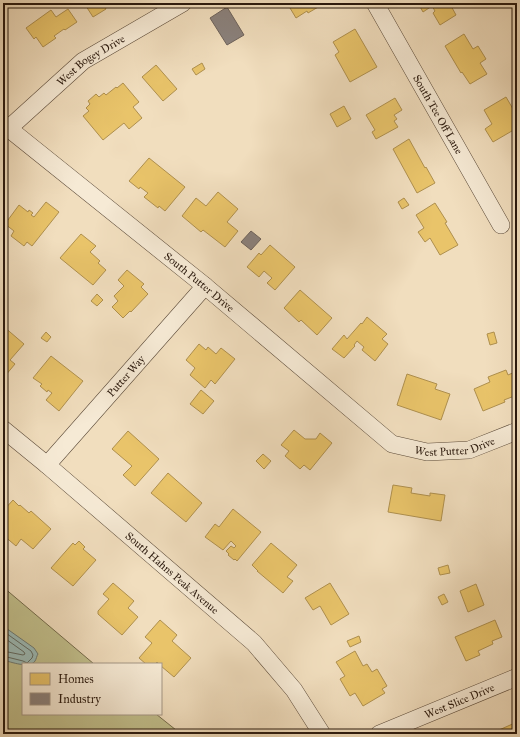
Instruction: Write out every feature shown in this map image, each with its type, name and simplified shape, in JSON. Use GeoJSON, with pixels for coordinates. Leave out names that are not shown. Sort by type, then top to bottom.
{"type":"FeatureCollection","features":[{"type":"Feature","properties":{"kind":"street","name":"West Bogey Drive"},"geometry":{"type":"LineString","coordinates":[[5,127],[83,61],[183,3]]}},
{"type":"Feature","properties":{"kind":"street","name":"South Tee Off Lane"},"geometry":{"type":"LineString","coordinates":[[375,3],[500,225]]}},
{"type":"Feature","properties":{"kind":"street","name":"South Putter Drive"},"geometry":{"type":"LineString","coordinates":[[5,127],[205,286],[392,444]]}},
{"type":"Feature","properties":{"kind":"street","name":"Putter Way"},"geometry":{"type":"LineString","coordinates":[[47,465],[205,286]]}},
{"type":"Feature","properties":{"kind":"street","name":"South Hahns Peak Avenue"},"geometry":{"type":"LineString","coordinates":[[3,429],[254,643],[294,690],[322,734]]}},
{"type":"Feature","properties":{"kind":"street","name":"West Putter Drive"},"geometry":{"type":"LineString","coordinates":[[392,444],[427,452],[469,450],[517,431]]}},
{"type":"Feature","properties":{"kind":"street","name":"West Slice Drive"},"geometry":{"type":"LineString","coordinates":[[379,734],[517,677]]}},
{"type":"Feature","properties":{"kind":"shaded area"},"geometry":{"type":"Polygon","coordinates":[[[3,587],[93,663],[22,663],[22,715],[157,715],[181,734],[3,734],[3,587]]]}},
{"type":"Feature","properties":{"kind":"water"},"geometry":{"type":"Polygon","coordinates":[[[3,626],[34,648],[38,654],[33,663],[22,663],[22,664],[3,660],[3,626]]]}},
{"type":"Feature","properties":{"kind":"building: Homes"},"geometry":{"type":"Polygon","coordinates":[[[84,3],[103,3],[106,9],[93,17],[84,3]]]}},
{"type":"Feature","properties":{"kind":"building: Homes"},"geometry":{"type":"Polygon","coordinates":[[[287,3],[325,3],[296,18],[287,3]]]}},
{"type":"Feature","properties":{"kind":"building: Homes"},"geometry":{"type":"Polygon","coordinates":[[[418,3],[452,3],[450,4],[456,15],[440,25],[433,13],[435,11],[432,6],[423,12],[418,3]]]}},
{"type":"Feature","properties":{"kind":"building: Homes"},"geometry":{"type":"Polygon","coordinates":[[[68,9],[77,22],[54,36],[56,38],[43,47],[36,37],[34,39],[26,28],[51,10],[56,17],[68,9]]]}},
{"type":"Feature","properties":{"kind":"building: Homes"},"geometry":{"type":"Polygon","coordinates":[[[355,29],[377,67],[350,82],[335,55],[339,52],[333,42],[355,29]]]}},
{"type":"Feature","properties":{"kind":"building: Homes"},"geometry":{"type":"Polygon","coordinates":[[[464,34],[473,49],[478,46],[486,59],[480,63],[487,74],[470,84],[462,72],[461,73],[445,46],[464,34]]]}},
{"type":"Feature","properties":{"kind":"building: Homes"},"geometry":{"type":"Polygon","coordinates":[[[202,63],[205,69],[196,75],[192,69],[202,63]]]}},
{"type":"Feature","properties":{"kind":"building: Homes"},"geometry":{"type":"Polygon","coordinates":[[[156,65],[177,89],[163,101],[142,77],[156,65]]]}},
{"type":"Feature","properties":{"kind":"building: Homes"},"geometry":{"type":"Polygon","coordinates":[[[123,83],[139,102],[133,107],[142,118],[129,129],[124,123],[103,140],[83,116],[89,111],[86,108],[90,104],[88,101],[96,94],[99,97],[104,93],[106,95],[123,83]]]}},
{"type":"Feature","properties":{"kind":"building: Homes"},"geometry":{"type":"Polygon","coordinates":[[[506,97],[517,114],[517,128],[493,142],[485,129],[492,124],[484,110],[506,97]]]}},
{"type":"Feature","properties":{"kind":"building: Homes"},"geometry":{"type":"Polygon","coordinates":[[[395,98],[402,110],[394,115],[397,119],[394,121],[398,127],[376,139],[372,132],[375,130],[366,115],[395,98]]]}},
{"type":"Feature","properties":{"kind":"building: Homes"},"geometry":{"type":"Polygon","coordinates":[[[344,106],[351,119],[337,127],[330,114],[344,106]]]}},
{"type":"Feature","properties":{"kind":"building: Homes"},"geometry":{"type":"Polygon","coordinates":[[[409,139],[435,183],[417,193],[393,149],[409,139]]]}},
{"type":"Feature","properties":{"kind":"building: Homes"},"geometry":{"type":"Polygon","coordinates":[[[149,158],[185,187],[165,211],[159,206],[158,208],[144,197],[148,193],[140,187],[139,189],[129,181],[149,158]]]}},
{"type":"Feature","properties":{"kind":"building: Homes"},"geometry":{"type":"Polygon","coordinates":[[[218,192],[238,209],[227,222],[238,231],[225,247],[203,230],[201,232],[182,216],[196,198],[206,206],[218,192]]]}},
{"type":"Feature","properties":{"kind":"building: Homes"},"geometry":{"type":"Polygon","coordinates":[[[404,198],[409,205],[402,209],[398,202],[404,198]]]}},
{"type":"Feature","properties":{"kind":"building: Homes"},"geometry":{"type":"Polygon","coordinates":[[[46,202],[59,212],[32,246],[27,242],[24,246],[11,236],[14,231],[5,224],[19,205],[28,212],[29,210],[33,213],[31,215],[34,217],[46,202]]]}},
{"type":"Feature","properties":{"kind":"building: Homes"},"geometry":{"type":"Polygon","coordinates":[[[435,203],[447,222],[445,223],[458,245],[440,255],[430,238],[425,242],[418,232],[424,228],[416,215],[435,203]]]}},
{"type":"Feature","properties":{"kind":"building: Homes"},"geometry":{"type":"Polygon","coordinates":[[[81,234],[96,246],[90,252],[100,261],[98,263],[106,270],[93,285],[60,258],[81,234]]]}},
{"type":"Feature","properties":{"kind":"building: Homes"},"geometry":{"type":"Polygon","coordinates":[[[270,245],[295,267],[275,290],[267,283],[272,278],[264,271],[259,277],[247,267],[259,253],[261,255],[270,245]]]}},
{"type":"Feature","properties":{"kind":"building: Homes"},"geometry":{"type":"Polygon","coordinates":[[[127,270],[144,284],[141,287],[148,294],[131,312],[130,311],[123,318],[112,307],[118,301],[114,296],[124,286],[118,280],[127,270]]]}},
{"type":"Feature","properties":{"kind":"building: Homes"},"geometry":{"type":"Polygon","coordinates":[[[300,290],[332,318],[317,335],[301,320],[299,322],[284,308],[300,290]]]}},
{"type":"Feature","properties":{"kind":"building: Homes"},"geometry":{"type":"Polygon","coordinates":[[[97,294],[103,300],[97,306],[91,301],[97,294]]]}},
{"type":"Feature","properties":{"kind":"building: Homes"},"geometry":{"type":"Polygon","coordinates":[[[367,317],[387,334],[382,339],[388,344],[375,361],[362,350],[364,347],[357,341],[354,345],[355,346],[344,358],[332,349],[344,335],[347,339],[367,317]]]}},
{"type":"Feature","properties":{"kind":"building: Homes"},"geometry":{"type":"Polygon","coordinates":[[[3,326],[24,344],[10,360],[15,364],[5,376],[3,374],[3,326]]]}},
{"type":"Feature","properties":{"kind":"building: Homes"},"geometry":{"type":"Polygon","coordinates":[[[46,332],[51,337],[47,342],[41,338],[46,332]]]}},
{"type":"Feature","properties":{"kind":"building: Homes"},"geometry":{"type":"Polygon","coordinates":[[[494,332],[497,343],[490,345],[487,334],[494,332]]]}},
{"type":"Feature","properties":{"kind":"building: Homes"},"geometry":{"type":"Polygon","coordinates":[[[199,344],[206,350],[208,347],[216,354],[221,348],[235,359],[215,384],[211,380],[205,388],[190,375],[195,368],[186,360],[199,344]]]}},
{"type":"Feature","properties":{"kind":"building: Homes"},"geometry":{"type":"Polygon","coordinates":[[[51,356],[83,381],[59,411],[46,400],[52,393],[48,390],[47,392],[40,386],[42,384],[33,378],[51,356]]]}},
{"type":"Feature","properties":{"kind":"building: Homes"},"geometry":{"type":"Polygon","coordinates":[[[506,370],[508,375],[517,371],[517,395],[504,400],[505,402],[483,411],[474,389],[490,382],[488,377],[506,370]]]}},
{"type":"Feature","properties":{"kind":"building: Homes"},"geometry":{"type":"Polygon","coordinates":[[[407,374],[437,384],[435,389],[450,394],[441,420],[397,405],[407,374]]]}},
{"type":"Feature","properties":{"kind":"building: Homes"},"geometry":{"type":"Polygon","coordinates":[[[201,390],[214,401],[203,414],[190,404],[201,390]]]}},
{"type":"Feature","properties":{"kind":"building: Homes"},"geometry":{"type":"Polygon","coordinates":[[[294,430],[305,439],[316,439],[320,433],[332,443],[310,470],[304,465],[300,469],[285,456],[289,451],[281,445],[294,430]]]}},
{"type":"Feature","properties":{"kind":"building: Homes"},"geometry":{"type":"Polygon","coordinates":[[[128,431],[159,459],[135,486],[123,475],[132,466],[112,449],[128,431]]]}},
{"type":"Feature","properties":{"kind":"building: Homes"},"geometry":{"type":"Polygon","coordinates":[[[263,454],[271,461],[264,469],[256,461],[263,454]]]}},
{"type":"Feature","properties":{"kind":"building: Homes"},"geometry":{"type":"Polygon","coordinates":[[[168,473],[202,503],[186,522],[151,493],[168,473]]]}},
{"type":"Feature","properties":{"kind":"building: Homes"},"geometry":{"type":"Polygon","coordinates":[[[393,485],[412,488],[411,493],[430,496],[430,493],[445,495],[441,521],[388,512],[393,485]]]}},
{"type":"Feature","properties":{"kind":"building: Homes"},"geometry":{"type":"Polygon","coordinates":[[[13,500],[29,513],[31,511],[51,529],[33,549],[21,539],[16,546],[3,535],[3,511],[13,500]]]}},
{"type":"Feature","properties":{"kind":"building: Homes"},"geometry":{"type":"Polygon","coordinates":[[[233,509],[261,532],[237,561],[228,555],[229,554],[226,551],[231,546],[234,548],[236,546],[231,541],[223,550],[205,537],[215,524],[219,527],[233,509]]]}},
{"type":"Feature","properties":{"kind":"building: Homes"},"geometry":{"type":"Polygon","coordinates":[[[79,541],[85,547],[83,549],[96,560],[73,586],[51,568],[73,543],[75,545],[79,541]]]}},
{"type":"Feature","properties":{"kind":"building: Homes"},"geometry":{"type":"Polygon","coordinates":[[[271,543],[297,565],[287,577],[293,581],[283,593],[252,565],[271,543]]]}},
{"type":"Feature","properties":{"kind":"building: Homes"},"geometry":{"type":"Polygon","coordinates":[[[448,565],[450,573],[440,575],[438,568],[448,565]]]}},
{"type":"Feature","properties":{"kind":"building: Homes"},"geometry":{"type":"Polygon","coordinates":[[[113,583],[134,601],[128,608],[138,617],[122,635],[98,614],[98,611],[109,599],[103,594],[113,583]]]}},
{"type":"Feature","properties":{"kind":"building: Homes"},"geometry":{"type":"Polygon","coordinates":[[[330,583],[349,614],[331,625],[320,606],[313,610],[305,598],[330,583]]]}},
{"type":"Feature","properties":{"kind":"building: Homes"},"geometry":{"type":"Polygon","coordinates":[[[476,584],[484,605],[468,612],[460,591],[476,584]]]}},
{"type":"Feature","properties":{"kind":"building: Homes"},"geometry":{"type":"Polygon","coordinates":[[[444,594],[448,602],[442,605],[438,597],[444,594]]]}},
{"type":"Feature","properties":{"kind":"building: Homes"},"geometry":{"type":"Polygon","coordinates":[[[160,620],[177,635],[172,641],[191,658],[174,677],[162,667],[162,663],[145,663],[139,658],[152,643],[145,637],[160,620]]]}},
{"type":"Feature","properties":{"kind":"building: Homes"},"geometry":{"type":"Polygon","coordinates":[[[495,620],[502,637],[492,641],[493,644],[478,651],[480,655],[466,661],[455,637],[495,620]]]}},
{"type":"Feature","properties":{"kind":"building: Homes"},"geometry":{"type":"Polygon","coordinates":[[[359,636],[361,642],[350,647],[347,641],[359,636]]]}},
{"type":"Feature","properties":{"kind":"building: Homes"},"geometry":{"type":"Polygon","coordinates":[[[355,651],[363,666],[367,664],[372,672],[377,669],[387,686],[382,689],[385,693],[363,706],[355,693],[350,696],[340,679],[345,676],[336,662],[355,651]]]}},
{"type":"Feature","properties":{"kind":"building: Homes"},"geometry":{"type":"Polygon","coordinates":[[[517,722],[517,734],[501,734],[499,730],[517,722]]]}},
{"type":"Feature","properties":{"kind":"building: Industry"},"geometry":{"type":"Polygon","coordinates":[[[227,7],[244,35],[227,45],[210,18],[227,7]]]}},
{"type":"Feature","properties":{"kind":"building: Industry"},"geometry":{"type":"Polygon","coordinates":[[[251,231],[261,239],[251,250],[241,242],[251,231]]]}}]}
